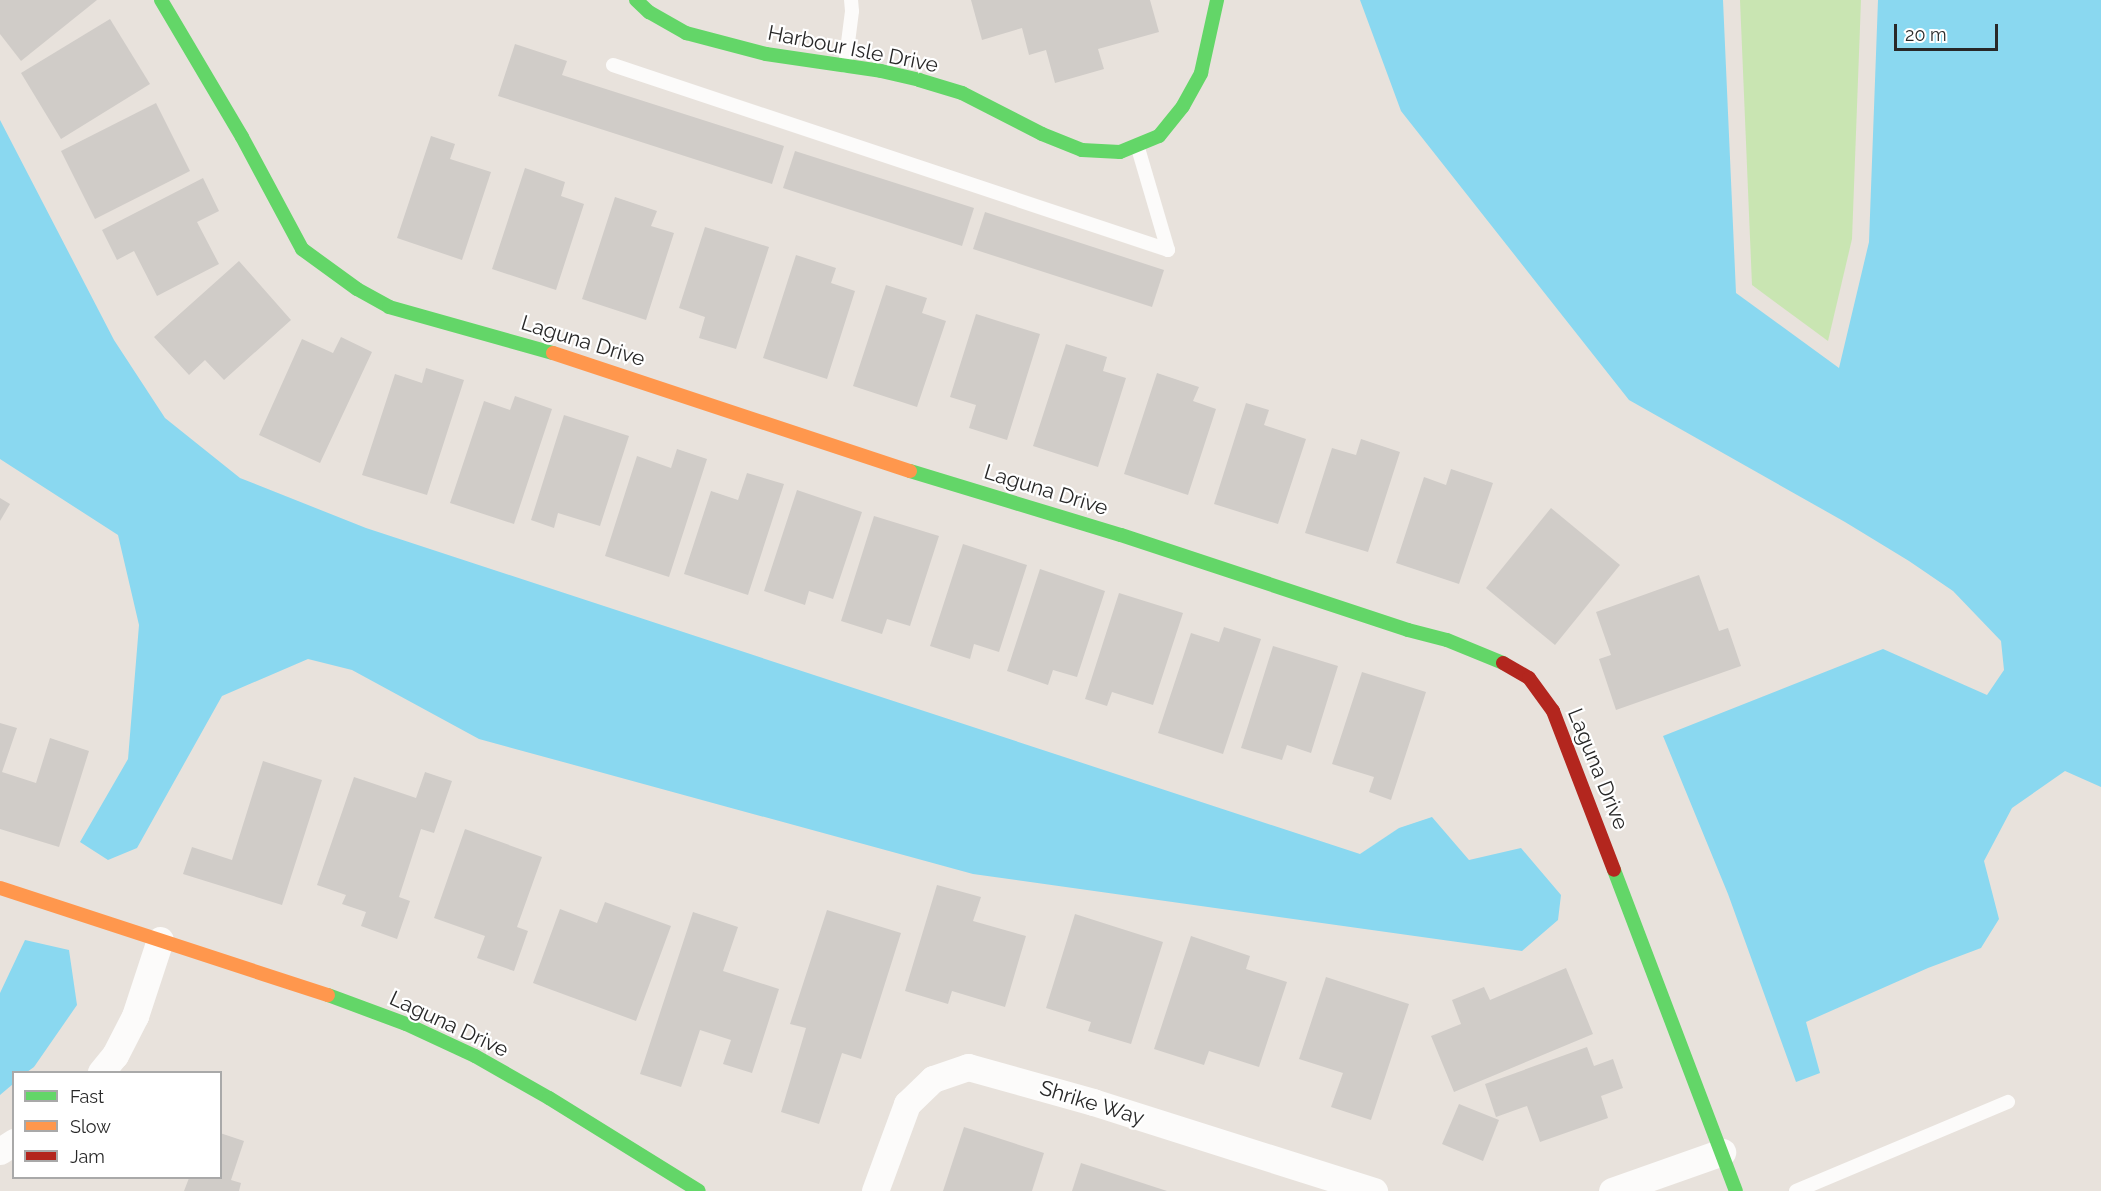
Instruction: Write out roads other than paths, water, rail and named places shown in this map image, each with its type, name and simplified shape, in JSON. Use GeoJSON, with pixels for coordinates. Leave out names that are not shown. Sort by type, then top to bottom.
{"type":"FeatureCollection","features":[{"type":"Feature","properties":{"kind":"street","name":"Laguna Drive"},"geometry":{"type":"LineString","coordinates":[[161,0],[242,137],[302,249],[357,289],[389,307],[540,349],[849,453],[1121,535],[1408,630],[1447,640],[1488,655],[1529,678],[1553,711],[1736,1191]]}},
{"type":"Feature","properties":{"kind":"street","name":"Harbour Isle Drive"},"geometry":{"type":"LineString","coordinates":[[636,0],[649,12],[686,33],[766,54],[919,80],[962,93],[1042,134],[1082,150],[1120,152],[1159,136],[1184,106],[1201,73],[1217,0]]}},
{"type":"Feature","properties":{"kind":"street","name":"Laguna Drive"},"geometry":{"type":"LineString","coordinates":[[0,888],[318,991],[406,1024],[475,1056],[549,1098],[699,1191]]}},
{"type":"Feature","properties":{"kind":"street"},"geometry":{"type":"LineString","coordinates":[[102,1071],[115,1055],[135,1016],[159,940]]}},
{"type":"Feature","properties":{"kind":"street","name":"Shrike Way"},"geometry":{"type":"LineString","coordinates":[[875,1191],[907,1104],[933,1079],[968,1067],[1093,1102],[1374,1191]]}},
{"type":"Feature","properties":{"kind":"street"},"geometry":{"type":"LineString","coordinates":[[1612,1191],[1722,1152]]}},
{"type":"Feature","properties":{"kind":"lane"},"geometry":{"type":"LineString","coordinates":[[845,66],[852,11],[851,0]]}},
{"type":"Feature","properties":{"kind":"lane"},"geometry":{"type":"LineString","coordinates":[[613,65],[1168,250],[1137,145]]}},
{"type":"Feature","properties":{"kind":"lane"},"geometry":{"type":"LineString","coordinates":[[1796,1191],[2008,1102]]}},
{"type":"Feature","properties":{"kind":"water"},"geometry":{"type":"Polygon","coordinates":[[[1360,0],[1723,0],[1736,293],[1839,368],[1869,242],[1878,0],[2101,0],[2101,787],[2065,771],[2012,808],[1984,861],[1999,919],[1981,948],[1928,968],[1806,1022],[1820,1073],[1796,1082],[1728,894],[1663,736],[1883,649],[1987,695],[2004,670],[2001,641],[1953,591],[1909,561],[1845,522],[1629,400],[1401,111],[1360,0]]]}},
{"type":"Feature","properties":{"kind":"water"},"geometry":{"type":"Polygon","coordinates":[[[0,120],[114,340],[165,418],[240,478],[366,528],[1360,854],[1399,828],[1432,817],[1469,860],[1521,848],[1561,895],[1558,920],[1522,951],[973,874],[479,739],[352,670],[308,659],[222,696],[137,848],[108,860],[80,842],[128,759],[139,625],[118,535],[0,459],[0,120]]]}},
{"type":"Feature","properties":{"kind":"water"},"geometry":{"type":"Polygon","coordinates":[[[25,940],[69,950],[77,1005],[34,1067],[28,1071],[12,1071],[12,1085],[0,1095],[0,993],[25,940]]]}}]}
